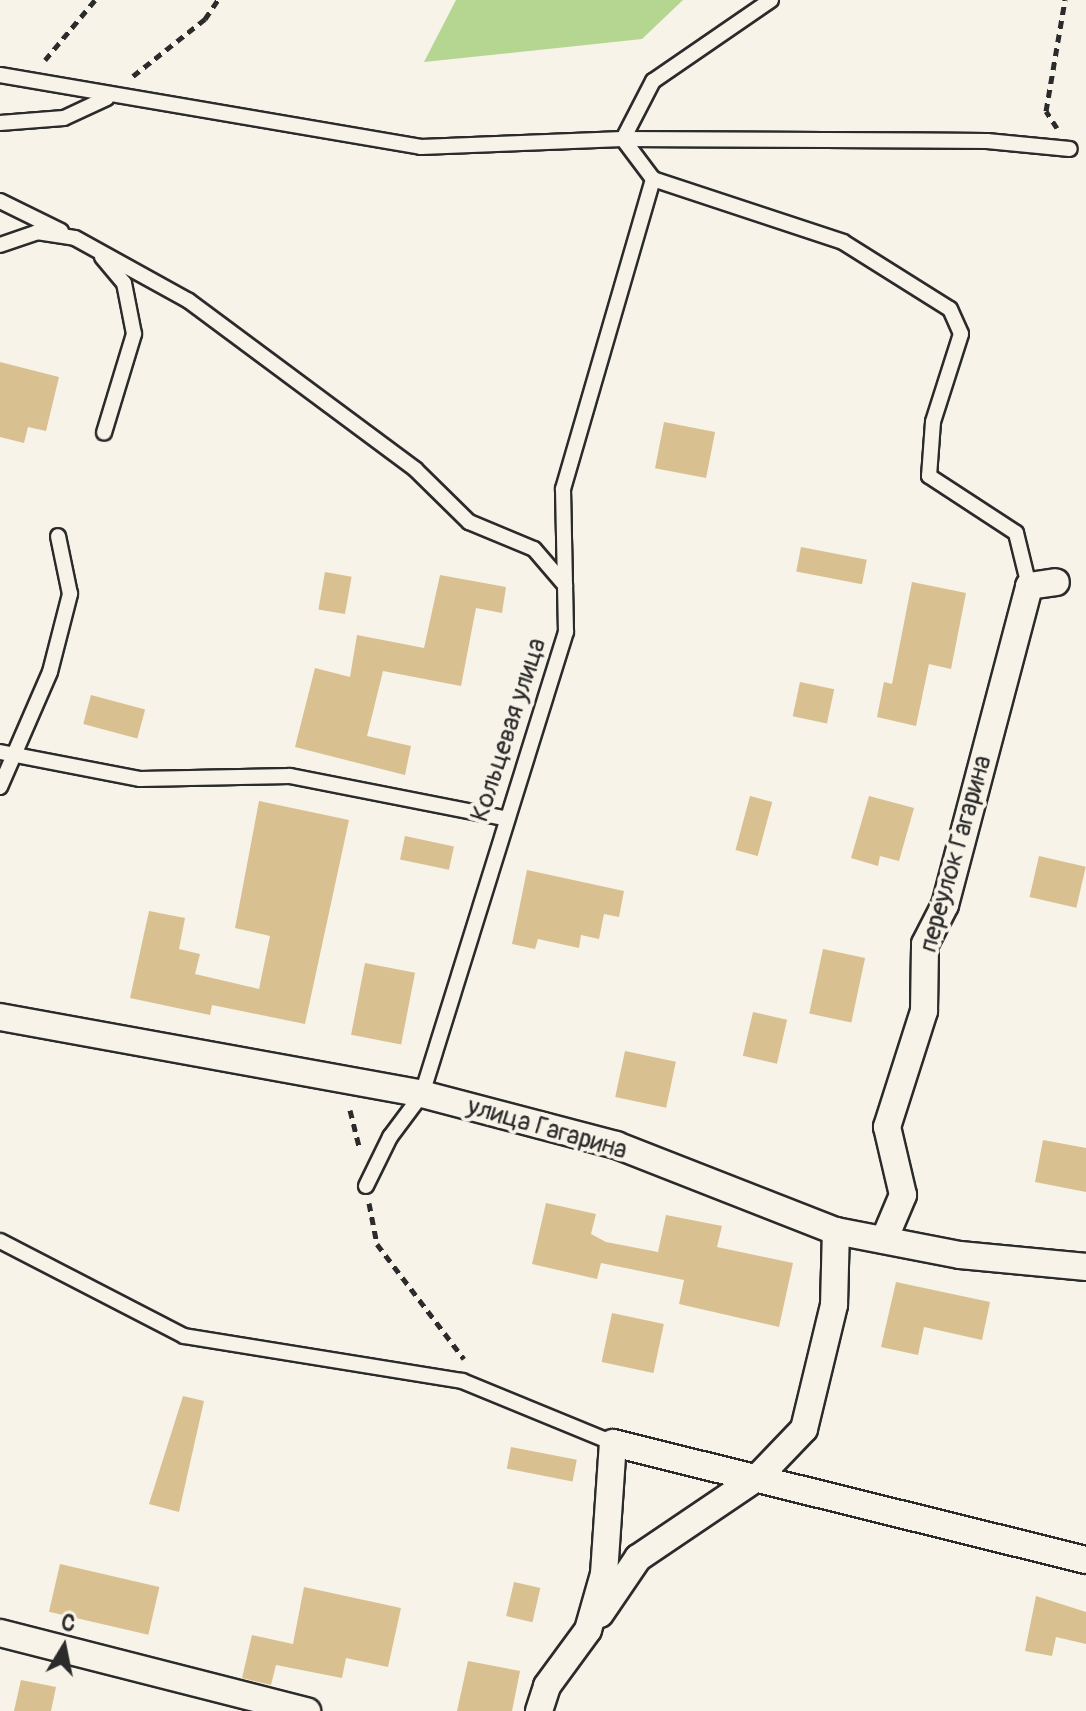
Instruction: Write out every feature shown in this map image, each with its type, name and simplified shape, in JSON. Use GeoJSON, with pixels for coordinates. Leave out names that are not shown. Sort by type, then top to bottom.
{"type":"FeatureCollection","features":[{"type":"Feature","properties":{"kind":"street"},"geometry":{"type":"LineString","coordinates":[[1029,586],[1056,582]]}},
{"type":"Feature","properties":{"kind":"street","name":"переулок Гагарина"},"geometry":{"type":"LineString","coordinates":[[884,1240],[903,1195],[887,1127],[924,1011],[925,944],[945,905],[1029,586]]}},
{"type":"Feature","properties":{"kind":"street","name":"улица Гагарина"},"geometry":{"type":"LineString","coordinates":[[0,1017],[321,1080],[422,1094],[616,1145],[836,1231],[960,1255],[1086,1267]]}},
{"type":"Feature","properties":{"kind":"street"},"geometry":{"type":"LineString","coordinates":[[539,1711],[547,1686],[638,1558],[759,1476],[804,1429],[834,1305],[836,1231]]}},
{"type":"Feature","properties":{"kind":"street"},"geometry":{"type":"LineString","coordinates":[[588,1630],[604,1574],[613,1443],[759,1476],[1086,1560]]}},
{"type":"Feature","properties":{"kind":"street"},"geometry":{"type":"LineString","coordinates":[[0,1633],[307,1711]]}},
{"type":"Feature","properties":{"kind":"lane"},"geometry":{"type":"LineString","coordinates":[[623,139],[653,81],[771,0]]}},
{"type":"Feature","properties":{"kind":"lane"},"geometry":{"type":"LineString","coordinates":[[0,75],[107,98],[421,147],[623,139],[987,141],[1070,149]]}},
{"type":"Feature","properties":{"kind":"lane"},"geometry":{"type":"LineString","coordinates":[[0,123],[64,118],[107,98]]}},
{"type":"Feature","properties":{"kind":"lane"},"geometry":{"type":"LineString","coordinates":[[623,139],[653,179],[843,242],[950,309],[961,334],[933,422],[929,476],[1016,533],[1029,586]]}},
{"type":"Feature","properties":{"kind":"lane","name":"Кольцевая улица"},"geometry":{"type":"LineString","coordinates":[[366,1186],[390,1137],[422,1094],[505,818],[566,632],[563,489],[653,179]]}},
{"type":"Feature","properties":{"kind":"lane"},"geometry":{"type":"LineString","coordinates":[[0,201],[189,301],[415,469],[469,522],[534,549],[565,585]]}},
{"type":"Feature","properties":{"kind":"lane"},"geometry":{"type":"LineString","coordinates":[[0,245],[37,232],[75,238],[105,259],[124,283],[134,334],[104,433]]}},
{"type":"Feature","properties":{"kind":"lane"},"geometry":{"type":"LineString","coordinates":[[0,787],[18,757],[70,594],[58,536]]}},
{"type":"Feature","properties":{"kind":"lane"},"geometry":{"type":"LineString","coordinates":[[0,752],[140,779],[290,776],[505,818]]}},
{"type":"Feature","properties":{"kind":"lane"},"geometry":{"type":"LineString","coordinates":[[0,1241],[184,1336],[462,1381],[613,1443]]}},
{"type":"Feature","properties":{"kind":"path"},"geometry":{"type":"LineString","coordinates":[[21,79],[58,50],[95,0]]}},
{"type":"Feature","properties":{"kind":"path"},"geometry":{"type":"LineString","coordinates":[[107,98],[205,19],[218,0]]}},
{"type":"Feature","properties":{"kind":"path"},"geometry":{"type":"LineString","coordinates":[[1065,0],[1046,111],[1070,149]]}},
{"type":"Feature","properties":{"kind":"path"},"geometry":{"type":"LineString","coordinates":[[321,1080],[353,1113],[377,1244],[492,1393]]}},
{"type":"Feature","properties":{"kind":"green space"},"geometry":{"type":"Polygon","coordinates":[[[456,0],[683,0],[642,39],[424,62],[456,0]]]}},
{"type":"Feature","properties":{"kind":"building"},"geometry":{"type":"Polygon","coordinates":[[[0,362],[59,377],[46,431],[28,427],[24,443],[0,437],[0,362]]]}},
{"type":"Feature","properties":{"kind":"building"},"geometry":{"type":"Polygon","coordinates":[[[664,422],[715,432],[706,478],[655,468],[664,422]]]}},
{"type":"Feature","properties":{"kind":"building"},"geometry":{"type":"Polygon","coordinates":[[[801,547],[867,560],[862,584],[796,572],[801,547]]]}},
{"type":"Feature","properties":{"kind":"building"},"geometry":{"type":"Polygon","coordinates":[[[325,572],[352,577],[345,614],[318,609],[325,572]]]}},
{"type":"Feature","properties":{"kind":"building"},"geometry":{"type":"Polygon","coordinates":[[[440,575],[506,587],[502,613],[476,608],[461,686],[383,671],[367,736],[411,746],[405,775],[295,747],[315,668],[350,677],[357,635],[424,648],[440,575]]]}},
{"type":"Feature","properties":{"kind":"building"},"geometry":{"type":"Polygon","coordinates":[[[912,582],[966,593],[951,669],[929,664],[916,726],[877,717],[884,682],[892,684],[912,582]]]}},
{"type":"Feature","properties":{"kind":"building"},"geometry":{"type":"Polygon","coordinates":[[[800,682],[834,689],[827,724],[793,716],[800,682]]]}},
{"type":"Feature","properties":{"kind":"building"},"geometry":{"type":"Polygon","coordinates":[[[91,695],[145,709],[137,738],[83,724],[91,695]]]}},
{"type":"Feature","properties":{"kind":"building"},"geometry":{"type":"Polygon","coordinates":[[[750,796],[772,802],[758,856],[736,850],[750,796]]]}},
{"type":"Feature","properties":{"kind":"building"},"geometry":{"type":"Polygon","coordinates":[[[869,796],[914,808],[899,861],[880,856],[878,866],[851,858],[869,796]]]}},
{"type":"Feature","properties":{"kind":"building"},"geometry":{"type":"Polygon","coordinates":[[[259,801],[349,820],[305,1024],[212,1005],[210,1015],[130,998],[149,911],[185,918],[179,949],[200,954],[195,974],[259,989],[270,936],[235,928],[259,801]]]}},
{"type":"Feature","properties":{"kind":"building"},"geometry":{"type":"Polygon","coordinates":[[[405,836],[454,846],[449,870],[400,859],[405,836]]]}},
{"type":"Feature","properties":{"kind":"building"},"geometry":{"type":"Polygon","coordinates":[[[1039,856],[1086,867],[1076,908],[1030,897],[1039,856]]]}},
{"type":"Feature","properties":{"kind":"building"},"geometry":{"type":"Polygon","coordinates":[[[527,870],[624,891],[619,917],[604,914],[599,939],[581,935],[579,948],[538,939],[535,949],[512,944],[527,870]]]}},
{"type":"Feature","properties":{"kind":"building"},"geometry":{"type":"Polygon","coordinates":[[[823,949],[865,958],[851,1022],[809,1014],[823,949]]]}},
{"type":"Feature","properties":{"kind":"building"},"geometry":{"type":"Polygon","coordinates":[[[365,963],[415,973],[401,1044],[351,1035],[365,963]]]}},
{"type":"Feature","properties":{"kind":"building"},"geometry":{"type":"Polygon","coordinates":[[[753,1012],[787,1020],[777,1064],[743,1056],[753,1012]]]}},
{"type":"Feature","properties":{"kind":"building"},"geometry":{"type":"Polygon","coordinates":[[[625,1051],[676,1062],[666,1108],[615,1097],[625,1051]]]}},
{"type":"Feature","properties":{"kind":"building"},"geometry":{"type":"Polygon","coordinates":[[[1043,1140],[1086,1148],[1086,1192],[1035,1182],[1043,1140]]]}},
{"type":"Feature","properties":{"kind":"building"},"geometry":{"type":"Polygon","coordinates":[[[546,1203],[596,1214],[591,1234],[606,1242],[658,1252],[666,1215],[722,1226],[717,1247],[793,1263],[779,1327],[679,1304],[684,1280],[601,1263],[597,1279],[532,1264],[546,1203]]]}},
{"type":"Feature","properties":{"kind":"building"},"geometry":{"type":"Polygon","coordinates":[[[896,1282],[990,1302],[982,1340],[924,1327],[918,1355],[881,1347],[896,1282]]]}},
{"type":"Feature","properties":{"kind":"building"},"geometry":{"type":"Polygon","coordinates":[[[612,1313],[664,1324],[653,1373],[602,1362],[612,1313]]]}},
{"type":"Feature","properties":{"kind":"building"},"geometry":{"type":"Polygon","coordinates":[[[183,1396],[204,1401],[179,1512],[149,1504],[183,1396]]]}},
{"type":"Feature","properties":{"kind":"building"},"geometry":{"type":"Polygon","coordinates":[[[511,1447],[577,1460],[573,1481],[507,1469],[511,1447]]]}},
{"type":"Feature","properties":{"kind":"building"},"geometry":{"type":"Polygon","coordinates":[[[60,1564],[159,1587],[148,1635],[49,1612],[60,1564]]]}},
{"type":"Feature","properties":{"kind":"building"},"geometry":{"type":"Polygon","coordinates":[[[514,1582],[540,1588],[532,1622],[506,1616],[514,1582]]]}},
{"type":"Feature","properties":{"kind":"building"},"geometry":{"type":"Polygon","coordinates":[[[304,1587],[401,1608],[388,1667],[346,1658],[342,1678],[276,1665],[271,1685],[242,1678],[252,1635],[293,1644],[304,1587]]]}},
{"type":"Feature","properties":{"kind":"building"},"geometry":{"type":"Polygon","coordinates":[[[1036,1596],[1086,1612],[1086,1644],[1056,1637],[1052,1656],[1025,1651],[1036,1596]]]}},
{"type":"Feature","properties":{"kind":"building"},"geometry":{"type":"Polygon","coordinates":[[[468,1661],[520,1671],[512,1711],[457,1711],[468,1661]]]}},
{"type":"Feature","properties":{"kind":"building"},"geometry":{"type":"Polygon","coordinates":[[[21,1680],[56,1687],[51,1711],[14,1711],[21,1680]]]}}]}
